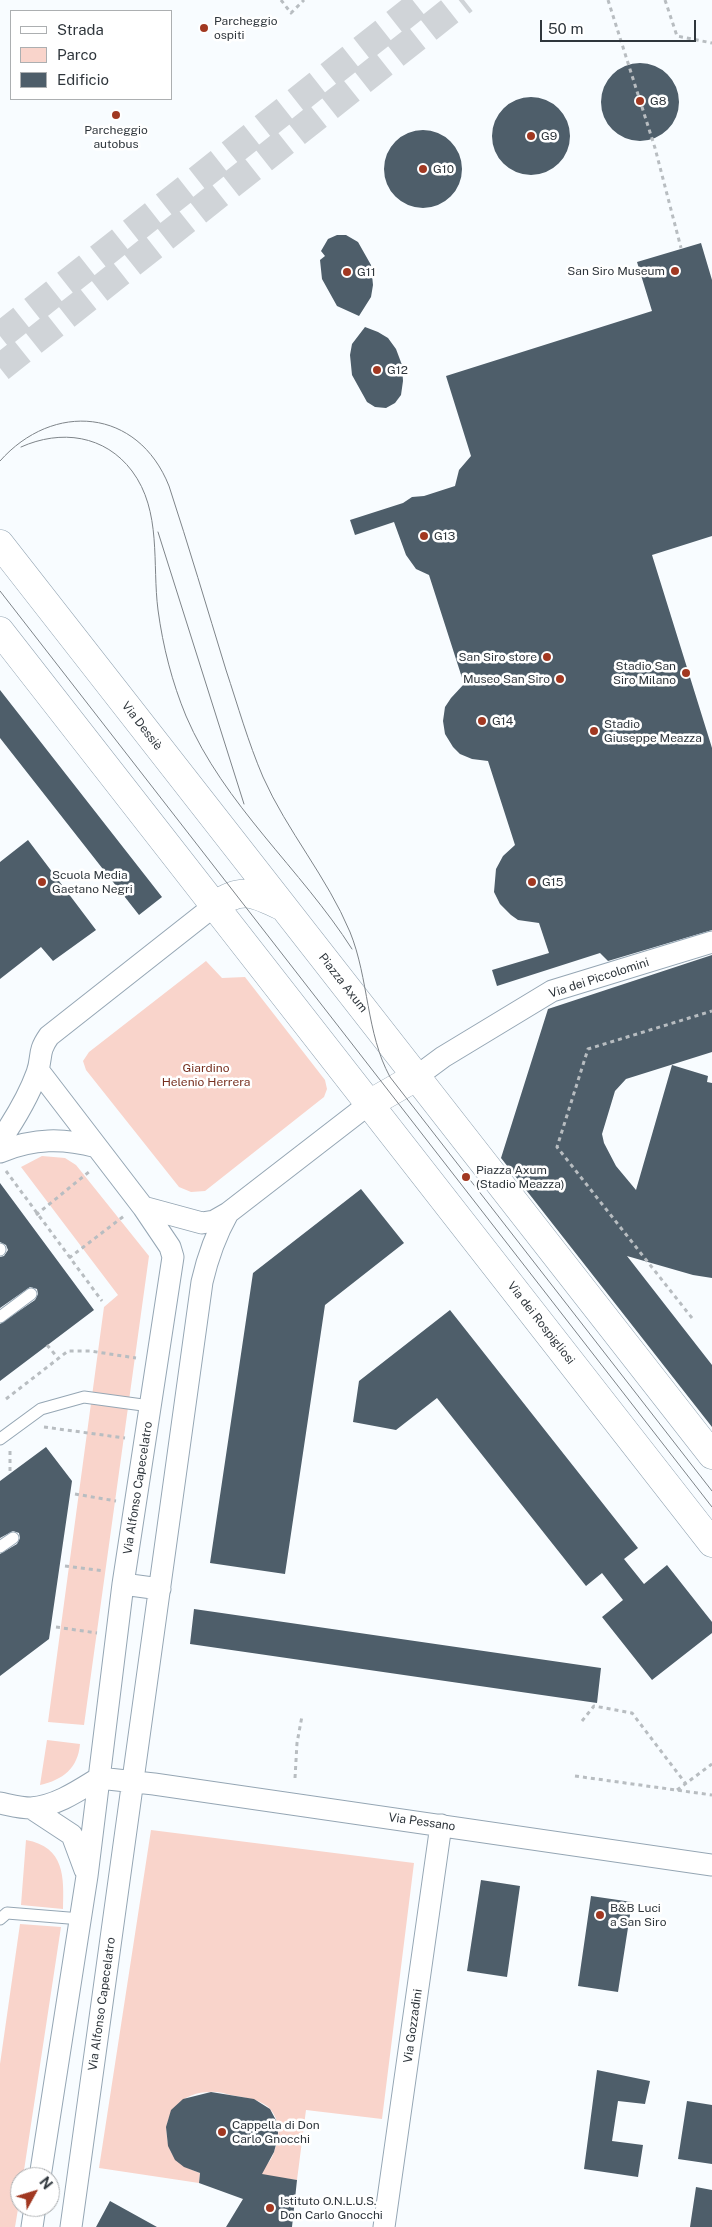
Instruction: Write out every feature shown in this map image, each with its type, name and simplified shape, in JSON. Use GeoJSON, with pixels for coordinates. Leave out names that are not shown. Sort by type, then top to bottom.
{"type":"FeatureCollection","features":[{"type":"Feature","properties":{"kind":"main road","name":"Via Dessiè"},"geometry":{"type":"LineString","coordinates":[[0,544],[284,908]]}},
{"type":"Feature","properties":{"kind":"main road"},"geometry":{"type":"LineString","coordinates":[[0,631],[369,1104],[416,1077],[712,1455]]}},
{"type":"Feature","properties":{"kind":"main road","name":"Piazza Axum"},"geometry":{"type":"LineString","coordinates":[[214,906],[229,895],[255,893],[284,908],[416,1077]]}},
{"type":"Feature","properties":{"kind":"main road","name":"Via dei Rospigliosi"},"geometry":{"type":"LineString","coordinates":[[369,1104],[712,1543]]}},
{"type":"Feature","properties":{"kind":"street","name":"Piazza Axum"},"geometry":{"type":"LineString","coordinates":[[0,1142],[17,1117],[38,1070],[40,1048],[49,1036],[214,906]]}},
{"type":"Feature","properties":{"kind":"street","name":"Via dei Piccolomini"},"geometry":{"type":"LineString","coordinates":[[416,1077],[443,1057],[552,992],[712,942]]}},
{"type":"Feature","properties":{"kind":"street"},"geometry":{"type":"LineString","coordinates":[[38,1070],[97,1147],[134,1212],[202,1223],[214,1221],[228,1213],[369,1104]]}},
{"type":"Feature","properties":{"kind":"street"},"geometry":{"type":"LineString","coordinates":[[2,1160],[18,1144],[52,1139],[74,1141],[97,1147]]}},
{"type":"Feature","properties":{"kind":"street","name":"Via Alfonso Capecelatro"},"geometry":{"type":"LineString","coordinates":[[42,2167],[87,1876],[99,1778],[118,1579],[150,1406],[173,1257],[170,1248],[134,1212]]}},
{"type":"Feature","properties":{"kind":"street","name":"Via Alfonso Capecelatro"},"geometry":{"type":"LineString","coordinates":[[71,2227],[202,1282],[210,1248],[228,1213]]}},
{"type":"Feature","properties":{"kind":"street"},"geometry":{"type":"LineString","coordinates":[[118,1579],[160,1589]]}},
{"type":"Feature","properties":{"kind":"street"},"geometry":{"type":"LineString","coordinates":[[30,1808],[56,1802],[74,1794],[99,1778],[132,1781]]}},
{"type":"Feature","properties":{"kind":"street","name":"Via Pessano"},"geometry":{"type":"LineString","coordinates":[[132,1781],[712,1865]]}},
{"type":"Feature","properties":{"kind":"street"},"geometry":{"type":"LineString","coordinates":[[0,1803],[30,1808],[72,1834],[87,1876]]}},
{"type":"Feature","properties":{"kind":"street","name":"Via Gozzadini"},"geometry":{"type":"LineString","coordinates":[[384,2227],[441,1825]]}},
{"type":"Feature","properties":{"kind":"lane"},"geometry":{"type":"LineString","coordinates":[[0,1317],[31,1294]]}},
{"type":"Feature","properties":{"kind":"lane"},"geometry":{"type":"LineString","coordinates":[[0,1439],[41,1410],[84,1397],[150,1406]]}},
{"type":"Feature","properties":{"kind":"lane"},"geometry":{"type":"LineString","coordinates":[[0,1548],[13,1538]]}},
{"type":"Feature","properties":{"kind":"lane"},"geometry":{"type":"LineString","coordinates":[[0,1919],[8,1913],[81,1919]]}},
{"type":"Feature","properties":{"kind":"path"},"geometry":{"type":"LineString","coordinates":[[282,0],[291,14],[304,0]]}},
{"type":"Feature","properties":{"kind":"path"},"geometry":{"type":"LineString","coordinates":[[608,0],[655,148],[681,248]]}},
{"type":"Feature","properties":{"kind":"path"},"geometry":{"type":"LineString","coordinates":[[665,0],[677,36],[712,43]]}},
{"type":"Feature","properties":{"kind":"path"},"geometry":{"type":"LineString","coordinates":[[692,1318],[557,1147],[588,1049],[712,1011]]}},
{"type":"Feature","properties":{"kind":"path"},"geometry":{"type":"LineString","coordinates":[[2,1160],[36,1215],[102,1301]]}},
{"type":"Feature","properties":{"kind":"path"},"geometry":{"type":"LineString","coordinates":[[36,1215],[90,1170]]}},
{"type":"Feature","properties":{"kind":"path"},"geometry":{"type":"LineString","coordinates":[[69,1258],[134,1212]]}},
{"type":"Feature","properties":{"kind":"path"},"geometry":{"type":"LineString","coordinates":[[48,1345],[58,1358]]}},
{"type":"Feature","properties":{"kind":"path"},"geometry":{"type":"LineString","coordinates":[[6,1399],[68,1351],[90,1351],[144,1359]]}},
{"type":"Feature","properties":{"kind":"path"},"geometry":{"type":"LineString","coordinates":[[42,1427],[133,1439]]}},
{"type":"Feature","properties":{"kind":"path"},"geometry":{"type":"LineString","coordinates":[[10,1474],[10,1450],[18,1444]]}},
{"type":"Feature","properties":{"kind":"path"},"geometry":{"type":"LineString","coordinates":[[75,1494],[124,1502]]}},
{"type":"Feature","properties":{"kind":"path"},"geometry":{"type":"LineString","coordinates":[[65,1566],[118,1579]]}},
{"type":"Feature","properties":{"kind":"path"},"geometry":{"type":"LineString","coordinates":[[56,1627],[104,1634]]}},
{"type":"Feature","properties":{"kind":"path"},"geometry":{"type":"LineString","coordinates":[[582,1721],[594,1706],[632,1713],[686,1784]]}},
{"type":"Feature","properties":{"kind":"path"},"geometry":{"type":"LineString","coordinates":[[295,1778],[297,1743],[302,1716]]}},
{"type":"Feature","properties":{"kind":"path"},"geometry":{"type":"LineString","coordinates":[[677,1790],[712,1764]]}},
{"type":"Feature","properties":{"kind":"path"},"geometry":{"type":"LineString","coordinates":[[576,1776],[712,1795]]}},
{"type":"Feature","properties":{"kind":"green space","name":"Giardino Helenio Herrera"},"geometry":{"type":"Polygon","coordinates":[[[206,961],[222,978],[245,977],[325,1080],[327,1089],[324,1097],[205,1191],[191,1192],[179,1187],[86,1070],[83,1061],[89,1052],[206,961]]]}},
{"type":"Feature","properties":{"kind":"green space"},"geometry":{"type":"Polygon","coordinates":[[[42,1156],[65,1158],[76,1165],[149,1256],[84,1725],[48,1722],[104,1307],[118,1295],[21,1167],[42,1156]]]}},
{"type":"Feature","properties":{"kind":"green space"},"geometry":{"type":"Polygon","coordinates":[[[47,1740],[80,1744],[79,1752],[68,1772],[56,1780],[40,1785],[47,1740]]]}},
{"type":"Feature","properties":{"kind":"green space"},"geometry":{"type":"Polygon","coordinates":[[[151,1830],[414,1863],[382,2119],[306,2110],[297,2180],[283,2178],[281,2190],[234,2181],[261,2168],[271,2159],[278,2138],[278,2125],[271,2110],[260,2102],[217,2092],[201,2093],[184,2099],[172,2111],[167,2127],[168,2144],[173,2156],[182,2164],[200,2173],[199,2183],[99,2168],[151,1830]]]}},
{"type":"Feature","properties":{"kind":"green space"},"geometry":{"type":"Polygon","coordinates":[[[26,1840],[48,1849],[60,1865],[63,1886],[63,1909],[21,1905],[26,1840]]]}},
{"type":"Feature","properties":{"kind":"green space"},"geometry":{"type":"Polygon","coordinates":[[[20,1924],[61,1927],[25,2167],[10,2167],[10,2217],[17,2217],[15,2227],[0,2227],[0,2064],[20,1924]]]}},
{"type":"Feature","properties":{"kind":"building","name":"G8"},"geometry":{"type":"Polygon","coordinates":[[[640,63],[655,66],[668,74],[676,87],[679,102],[676,117],[668,130],[655,138],[640,141],[625,138],[612,130],[604,117],[601,102],[604,87],[612,74],[625,66],[640,63]]]}},
{"type":"Feature","properties":{"kind":"building","name":"G9"},"geometry":{"type":"Polygon","coordinates":[[[531,97],[546,100],[559,108],[567,121],[570,136],[567,151],[559,164],[546,172],[531,175],[516,172],[503,164],[495,151],[492,136],[495,121],[503,108],[516,100],[531,97]]]}},
{"type":"Feature","properties":{"kind":"building","name":"G10"},"geometry":{"type":"Polygon","coordinates":[[[423,130],[438,133],[451,141],[459,154],[462,169],[459,184],[451,197],[438,205],[423,208],[408,205],[395,197],[387,184],[384,169],[387,154],[395,141],[408,133],[423,130]]]}},
{"type":"Feature","properties":{"kind":"building","name":"G11"},"geometry":{"type":"Polygon","coordinates":[[[337,235],[346,235],[358,242],[371,265],[373,285],[371,297],[359,316],[337,306],[322,279],[320,260],[325,256],[321,251],[328,239],[337,235]]]}},
{"type":"Feature","properties":{"kind":"building","name":"Stadio Giuseppe Meazza"},"geometry":{"type":"Polygon","coordinates":[[[701,243],[712,280],[712,536],[652,555],[712,748],[712,930],[608,961],[600,953],[497,986],[492,970],[549,953],[539,923],[518,920],[500,904],[494,892],[496,869],[503,856],[515,845],[488,761],[472,759],[460,754],[445,734],[443,721],[445,707],[464,684],[429,575],[416,569],[406,555],[394,522],[355,535],[350,520],[403,503],[412,497],[424,496],[455,486],[459,470],[471,456],[446,376],[652,311],[637,262],[701,243]]]}},
{"type":"Feature","properties":{"kind":"building","name":"G12"},"geometry":{"type":"Polygon","coordinates":[[[365,327],[388,338],[396,349],[402,365],[403,381],[401,395],[395,403],[386,408],[375,407],[367,402],[352,375],[350,355],[352,344],[365,327]]]}},
{"type":"Feature","properties":{"kind":"building"},"geometry":{"type":"Polygon","coordinates":[[[0,690],[162,897],[139,915],[0,738],[0,690]]]}},
{"type":"Feature","properties":{"kind":"building"},"geometry":{"type":"Polygon","coordinates":[[[28,840],[96,930],[53,961],[41,947],[0,979],[0,862],[28,840]]]}},
{"type":"Feature","properties":{"kind":"building"},"geometry":{"type":"Polygon","coordinates":[[[712,955],[712,1052],[626,1079],[615,1091],[602,1134],[604,1143],[616,1166],[636,1190],[672,1065],[708,1076],[707,1082],[712,1083],[712,1278],[693,1275],[627,1256],[712,1365],[712,1427],[501,1158],[548,1009],[712,955]]]}},
{"type":"Feature","properties":{"kind":"building"},"geometry":{"type":"Polygon","coordinates":[[[0,1183],[94,1310],[0,1381],[0,1324],[35,1300],[38,1294],[37,1289],[30,1287],[0,1308],[0,1257],[4,1256],[8,1250],[6,1245],[0,1242],[0,1183]]]}},
{"type":"Feature","properties":{"kind":"building"},"geometry":{"type":"Polygon","coordinates":[[[361,1189],[404,1243],[325,1305],[285,1574],[210,1563],[253,1273],[361,1189]]]}},
{"type":"Feature","properties":{"kind":"building"},"geometry":{"type":"Polygon","coordinates":[[[450,1310],[638,1548],[624,1559],[644,1584],[667,1565],[712,1622],[712,1633],[652,1680],[602,1617],[623,1600],[602,1573],[586,1586],[437,1398],[396,1430],[353,1422],[359,1381],[450,1310]]]}},
{"type":"Feature","properties":{"kind":"building"},"geometry":{"type":"Polygon","coordinates":[[[46,1447],[72,1481],[49,1639],[0,1676],[0,1554],[17,1544],[20,1538],[19,1533],[13,1531],[0,1538],[0,1481],[46,1447]]]}},
{"type":"Feature","properties":{"kind":"building"},"geometry":{"type":"Polygon","coordinates":[[[194,1609],[601,1668],[597,1703],[190,1644],[194,1609]]]}},
{"type":"Feature","properties":{"kind":"building"},"geometry":{"type":"Polygon","coordinates":[[[481,1880],[520,1886],[507,1977],[467,1971],[481,1880]]]}},
{"type":"Feature","properties":{"kind":"building"},"geometry":{"type":"Polygon","coordinates":[[[591,1896],[632,1902],[618,1992],[578,1986],[591,1896]]]}},
{"type":"Feature","properties":{"kind":"building"},"geometry":{"type":"Polygon","coordinates":[[[597,2070],[650,2081],[645,2104],[618,2101],[612,2141],[643,2145],[638,2177],[584,2169],[597,2070]]]}},
{"type":"Feature","properties":{"kind":"building","name":"Cappella di Don Carlo Gnocchi"},"geometry":{"type":"Polygon","coordinates":[[[211,2092],[254,2099],[270,2109],[278,2124],[278,2137],[274,2152],[262,2174],[297,2180],[292,2227],[226,2227],[243,2199],[199,2183],[200,2173],[184,2167],[175,2160],[168,2146],[166,2127],[171,2110],[183,2099],[211,2092]]]}},
{"type":"Feature","properties":{"kind":"building"},"geometry":{"type":"Polygon","coordinates":[[[687,2101],[712,2105],[712,2164],[678,2159],[687,2101]]]}},
{"type":"Feature","properties":{"kind":"building"},"geometry":{"type":"Polygon","coordinates":[[[696,2187],[712,2190],[712,2227],[690,2227],[696,2187]]]}},
{"type":"Feature","properties":{"kind":"building"},"geometry":{"type":"Polygon","coordinates":[[[110,2201],[157,2227],[96,2227],[110,2201]]]}},
{"type":"Feature","properties":{"kind":"tunnel"},"geometry":{"type":"LineString","coordinates":[[0,336],[424,0]]}},
{"type":"Feature","properties":{"kind":"tunnel"},"geometry":{"type":"LineString","coordinates":[[0,368],[464,0]]}},
{"type":"Feature","properties":{"kind":"tram line"},"geometry":{"type":"LineString","coordinates":[[0,461],[21,442],[44,429],[69,422],[93,422],[116,428],[137,441],[155,460],[169,486],[226,670],[263,777],[283,816],[330,892],[350,932],[361,968],[376,1042],[390,1077],[712,1491]]}},
{"type":"Feature","properties":{"kind":"tram line"},"geometry":{"type":"LineString","coordinates":[[21,447],[51,438],[67,437],[81,439],[96,443],[109,450],[132,471],[148,503],[152,520],[156,592],[160,624],[172,677],[186,716],[202,748],[221,779],[264,836],[310,891],[352,949]]}},
{"type":"Feature","properties":{"kind":"tram line"},"geometry":{"type":"LineString","coordinates":[[158,532],[244,804]]}},
{"type":"Feature","properties":{"kind":"tram line"},"geometry":{"type":"LineString","coordinates":[[0,591],[712,1507]]}},
{"type":"Feature","properties":{"kind":"place","name":"Parcheggio ospiti"},"geometry":{"type":"Point","coordinates":[204,28]}},
{"type":"Feature","properties":{"kind":"place","name":"G8"},"geometry":{"type":"Point","coordinates":[640,101]}},
{"type":"Feature","properties":{"kind":"place","name":"Parcheggio autobus"},"geometry":{"type":"Point","coordinates":[116,115]}},
{"type":"Feature","properties":{"kind":"place","name":"G9"},"geometry":{"type":"Point","coordinates":[531,136]}},
{"type":"Feature","properties":{"kind":"place","name":"G10"},"geometry":{"type":"Point","coordinates":[423,169]}},
{"type":"Feature","properties":{"kind":"place","name":"San Siro Museum"},"geometry":{"type":"Point","coordinates":[675,271]}},
{"type":"Feature","properties":{"kind":"place","name":"G11"},"geometry":{"type":"Point","coordinates":[347,272]}},
{"type":"Feature","properties":{"kind":"place","name":"G12"},"geometry":{"type":"Point","coordinates":[377,370]}},
{"type":"Feature","properties":{"kind":"place","name":"G13"},"geometry":{"type":"Point","coordinates":[424,536]}},
{"type":"Feature","properties":{"kind":"place","name":"San Siro store"},"geometry":{"type":"Point","coordinates":[547,657]}},
{"type":"Feature","properties":{"kind":"place","name":"Stadio San Siro Milano"},"geometry":{"type":"Point","coordinates":[686,673]}},
{"type":"Feature","properties":{"kind":"place","name":"Museo San Siro"},"geometry":{"type":"Point","coordinates":[560,679]}},
{"type":"Feature","properties":{"kind":"place","name":"G14"},"geometry":{"type":"Point","coordinates":[482,721]}},
{"type":"Feature","properties":{"kind":"place","name":"Stadio Giuseppe Meazza"},"geometry":{"type":"Point","coordinates":[594,731]}},
{"type":"Feature","properties":{"kind":"place","name":"Scuola Media Gaetano Negri"},"geometry":{"type":"Point","coordinates":[42,882]}},
{"type":"Feature","properties":{"kind":"place","name":"G15"},"geometry":{"type":"Point","coordinates":[532,882]}},
{"type":"Feature","properties":{"kind":"place","name":"Piazza Axum (Stadio Meazza)"},"geometry":{"type":"Point","coordinates":[466,1177]}},
{"type":"Feature","properties":{"kind":"place","name":"B&B Luci a San Siro"},"geometry":{"type":"Point","coordinates":[600,1915]}},
{"type":"Feature","properties":{"kind":"place","name":"Cappella di Don Carlo Gnocchi"},"geometry":{"type":"Point","coordinates":[222,2132]}},
{"type":"Feature","properties":{"kind":"place","name":"Istituto O.N.L.U.S. Don Carlo Gnocchi"},"geometry":{"type":"Point","coordinates":[270,2208]}}]}
